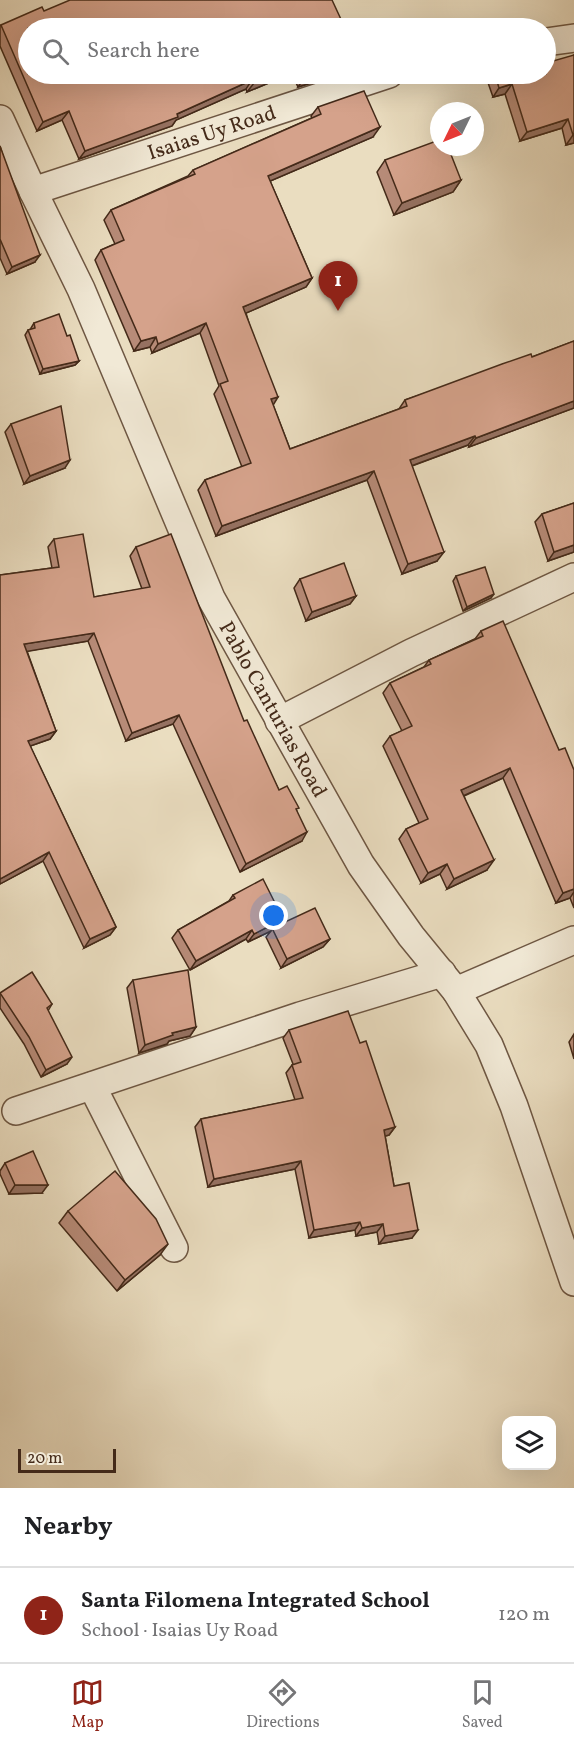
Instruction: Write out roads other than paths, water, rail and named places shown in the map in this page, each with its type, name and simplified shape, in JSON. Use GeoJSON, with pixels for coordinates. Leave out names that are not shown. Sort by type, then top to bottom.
{"type":"FeatureCollection","features":[{"type":"Feature","properties":{"kind":"street"},"geometry":{"type":"LineString","coordinates":[[556,41],[574,38]]}},
{"type":"Feature","properties":{"kind":"street","name":"Isaias Uy Road"},"geometry":{"type":"LineString","coordinates":[[33,191],[359,84]]}},
{"type":"Feature","properties":{"kind":"street","name":"Pablo Canturias Road"},"geometry":{"type":"LineString","coordinates":[[0,119],[81,289],[211,598],[360,865],[411,936],[449,982],[489,1046],[566,1232],[574,1282]]}},
{"type":"Feature","properties":{"kind":"street"},"geometry":{"type":"LineString","coordinates":[[279,721],[411,653],[574,578]]}},
{"type":"Feature","properties":{"kind":"street"},"geometry":{"type":"LineString","coordinates":[[16,1111],[300,1016],[449,982],[574,940]]}},
{"type":"Feature","properties":{"kind":"street"},"geometry":{"type":"LineString","coordinates":[[92,1086],[174,1248]]}},
{"type":"Feature","properties":{"kind":"place","name":"Santa Filomena Integrated School"},"geometry":{"type":"Point","coordinates":[338,311]}}]}
